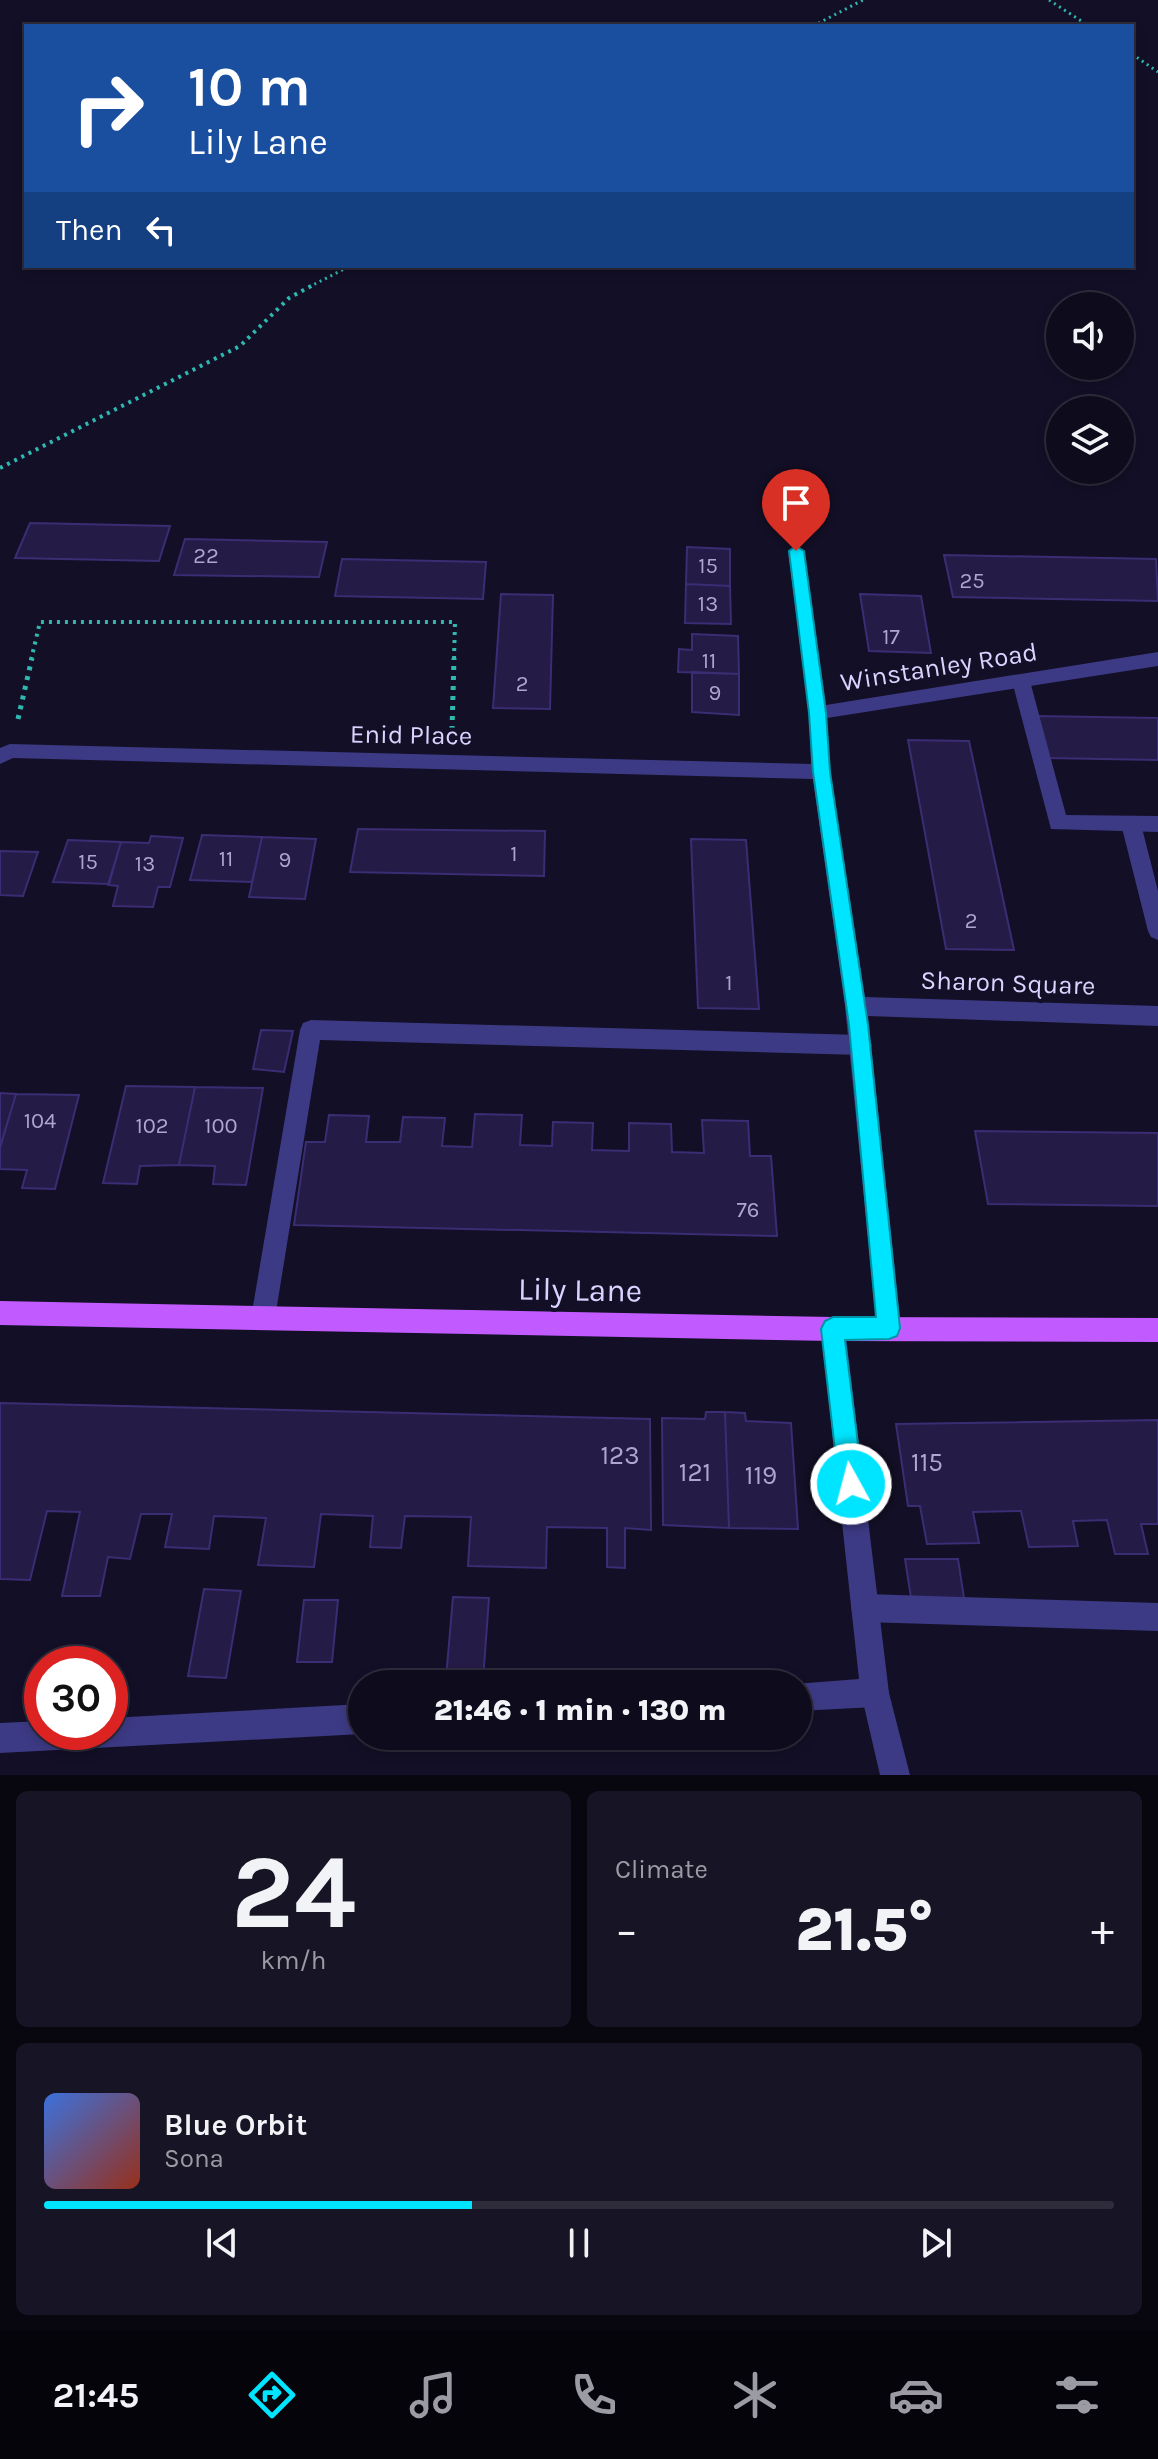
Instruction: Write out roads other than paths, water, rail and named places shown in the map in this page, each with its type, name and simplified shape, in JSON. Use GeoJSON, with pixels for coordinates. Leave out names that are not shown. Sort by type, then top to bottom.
{"type":"FeatureCollection","features":[{"type":"Feature","properties":{"kind":"main road","name":"Lily Lane"},"geometry":{"type":"LineString","coordinates":[[0,1313],[833,1329],[1158,1330]]}},
{"type":"Feature","properties":{"kind":"street"},"geometry":{"type":"LineString","coordinates":[[796,551],[818,713]]}},
{"type":"Feature","properties":{"kind":"street","name":"Winstanley Road"},"geometry":{"type":"LineString","coordinates":[[889,1328],[861,1045],[821,772],[818,713],[1158,659]]}},
{"type":"Feature","properties":{"kind":"street"},"geometry":{"type":"LineString","coordinates":[[1021,681],[1058,823],[1158,824]]}},
{"type":"Feature","properties":{"kind":"street","name":"Enid Place"},"geometry":{"type":"LineString","coordinates":[[5,754],[821,772]]}},
{"type":"Feature","properties":{"kind":"street"},"geometry":{"type":"LineString","coordinates":[[1131,824],[1158,931]]}},
{"type":"Feature","properties":{"kind":"street","name":"Sharon Square"},"geometry":{"type":"LineString","coordinates":[[856,1006],[1158,1016]]}},
{"type":"Feature","properties":{"kind":"street"},"geometry":{"type":"LineString","coordinates":[[263,1318],[311,1030],[861,1045]]}},
{"type":"Feature","properties":{"kind":"street"},"geometry":{"type":"LineString","coordinates":[[833,1329],[875,1693],[895,1775]]}},
{"type":"Feature","properties":{"kind":"street"},"geometry":{"type":"LineString","coordinates":[[865,1608],[1158,1617]]}},
{"type":"Feature","properties":{"kind":"street"},"geometry":{"type":"LineString","coordinates":[[812,1696],[875,1693]]}},
{"type":"Feature","properties":{"kind":"street"},"geometry":{"type":"LineString","coordinates":[[0,1738],[348,1720]]}}]}
